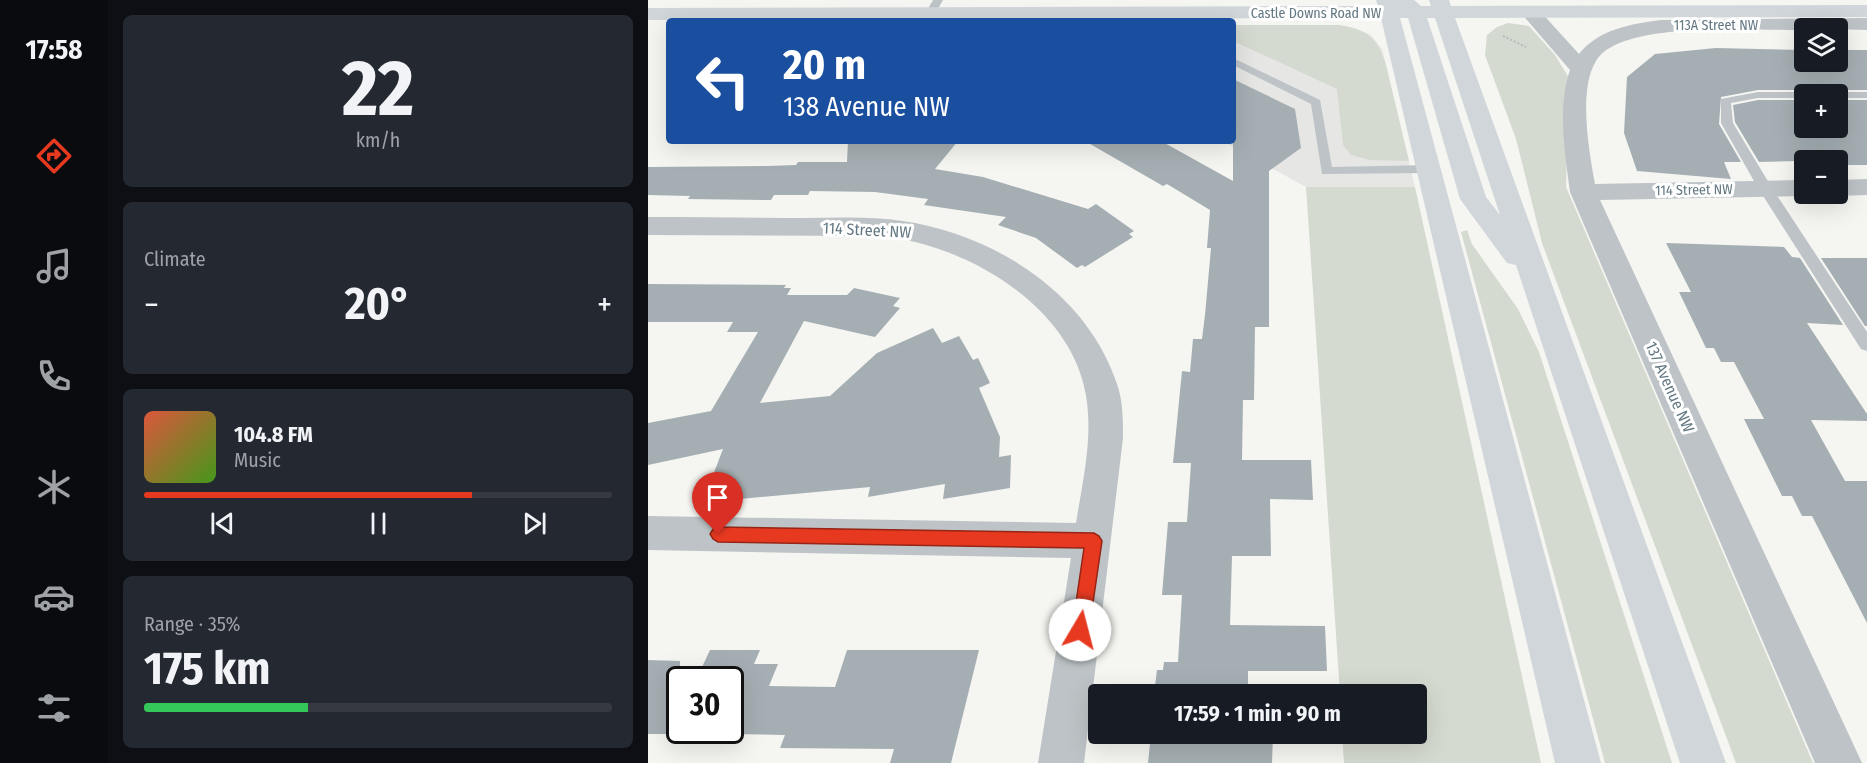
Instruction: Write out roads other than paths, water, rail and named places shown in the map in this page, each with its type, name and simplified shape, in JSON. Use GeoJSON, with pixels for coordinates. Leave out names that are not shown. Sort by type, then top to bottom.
{"type":"FeatureCollection","features":[{"type":"Feature","properties":{"kind":"main road","name":"113A Street NW"},"geometry":{"type":"LineString","coordinates":[[1441,7],[1522,13],[1780,6],[1867,11]]}},
{"type":"Feature","properties":{"kind":"main road"},"geometry":{"type":"LineString","coordinates":[[1396,7],[1430,169],[1578,763]]}},
{"type":"Feature","properties":{"kind":"main road"},"geometry":{"type":"LineString","coordinates":[[1396,7],[1473,199],[1534,279]]}},
{"type":"Feature","properties":{"kind":"main road"},"geometry":{"type":"LineString","coordinates":[[1441,7],[1704,763]]}},
{"type":"Feature","properties":{"kind":"main road","name":"Castle Downs Road NW"},"geometry":{"type":"LineString","coordinates":[[648,14],[931,12],[1127,17],[1441,7]]}},
{"type":"Feature","properties":{"kind":"main road"},"geometry":{"type":"LineString","coordinates":[[1464,73],[1477,38],[1490,23],[1522,13]]}},
{"type":"Feature","properties":{"kind":"street"},"geometry":{"type":"LineString","coordinates":[[1522,13],[1581,69]]}},
{"type":"Feature","properties":{"kind":"street","name":"113A Street NW"},"geometry":{"type":"LineString","coordinates":[[1581,69],[1592,51],[1612,38],[1656,26],[1867,24]]}},
{"type":"Feature","properties":{"kind":"street","name":"137 Avenue NW"},"geometry":{"type":"LineString","coordinates":[[1581,69],[1576,126],[1583,192],[1839,763]]}},
{"type":"Feature","properties":{"kind":"street"},"geometry":{"type":"LineString","coordinates":[[1848,188],[1867,187]]}},
{"type":"Feature","properties":{"kind":"street","name":"114 Street NW"},"geometry":{"type":"LineString","coordinates":[[1583,192],[1794,188]]}},
{"type":"Feature","properties":{"kind":"street","name":"114 Street NW"},"geometry":{"type":"LineString","coordinates":[[648,226],[862,228],[913,231],[949,241],[987,258],[1021,280],[1063,314],[1089,352],[1101,387],[1106,441],[1094,541],[1061,763]]}},
{"type":"Feature","properties":{"kind":"street"},"geometry":{"type":"LineString","coordinates":[[648,533],[1094,541]]}},
{"type":"Feature","properties":{"kind":"lane"},"geometry":{"type":"LineString","coordinates":[[1236,63],[1316,102],[1326,171],[1430,169]]}},
{"type":"Feature","properties":{"kind":"lane"},"geometry":{"type":"LineString","coordinates":[[1794,95],[1758,95],[1725,101],[1727,123],[1765,188],[1867,345]]}},
{"type":"Feature","properties":{"kind":"lane"},"geometry":{"type":"LineString","coordinates":[[1848,95],[1867,95]]}}]}
